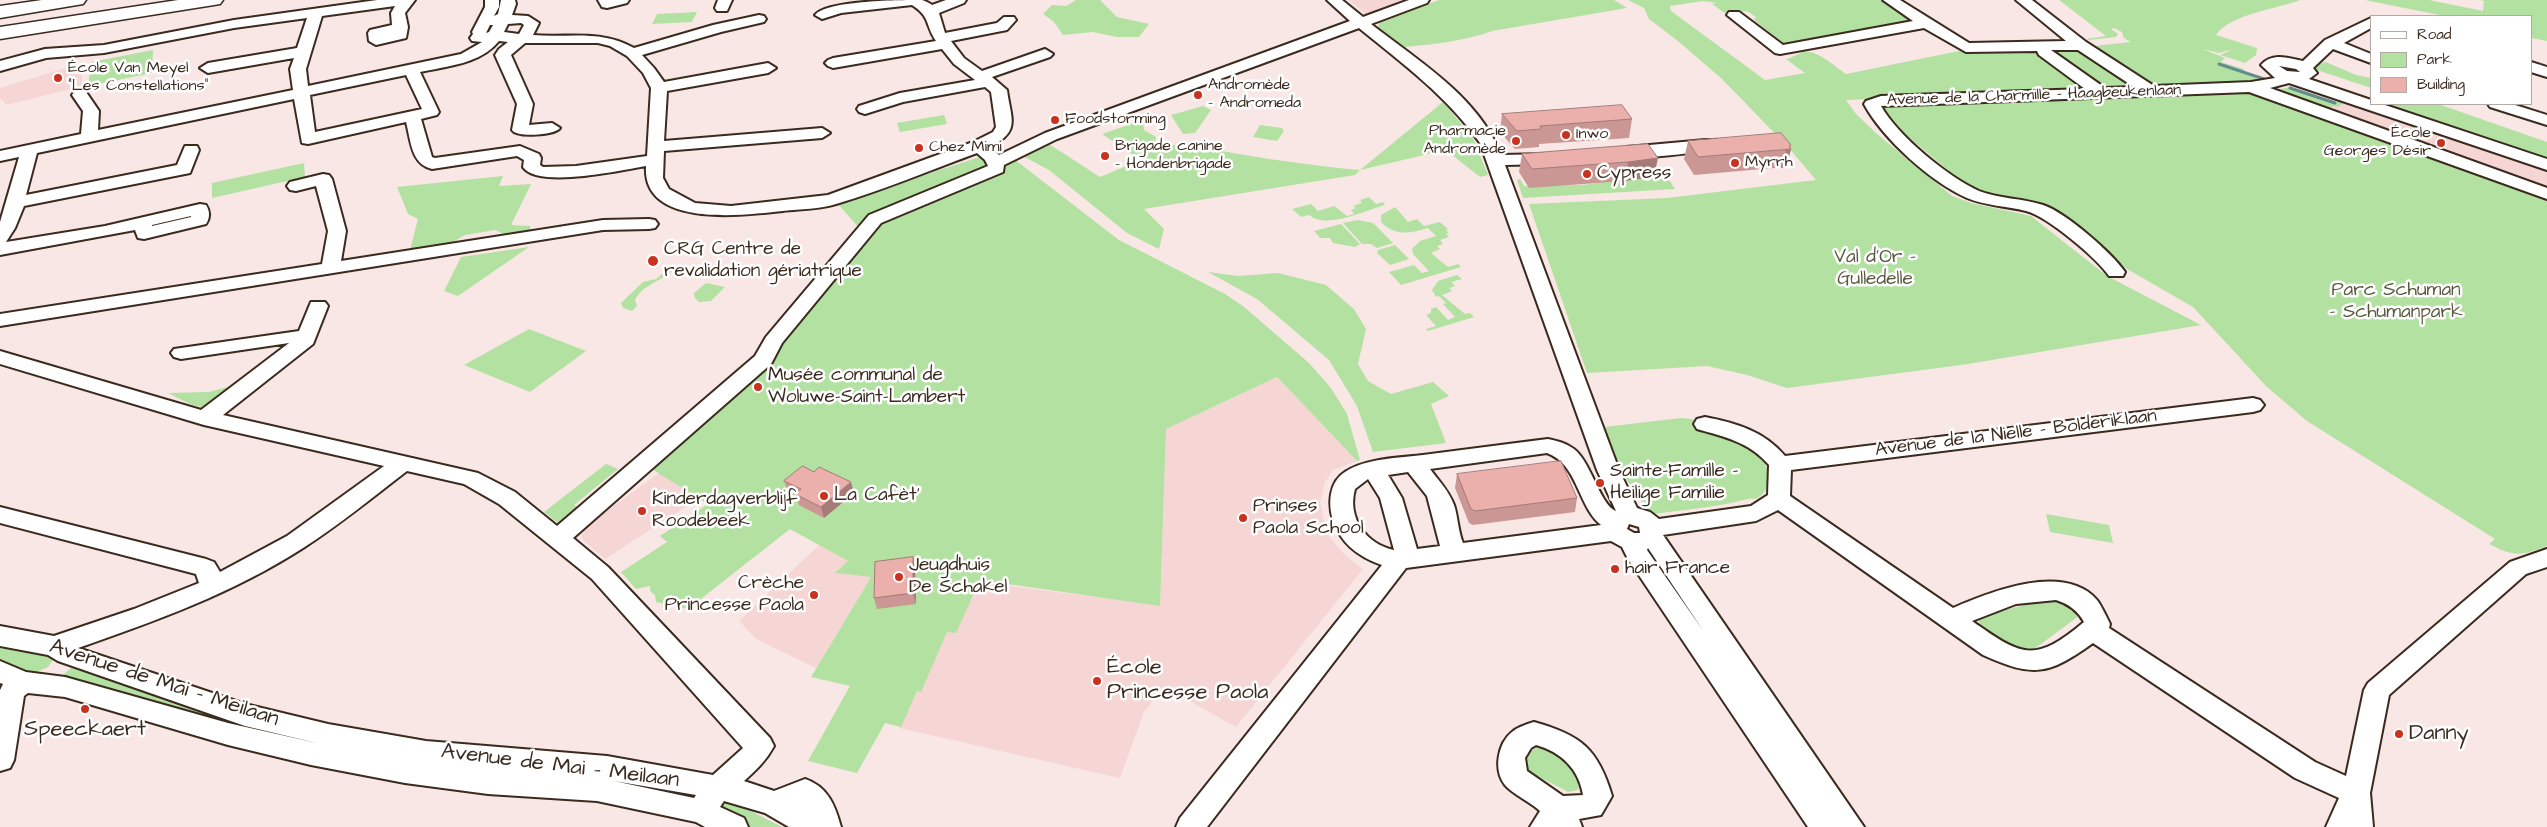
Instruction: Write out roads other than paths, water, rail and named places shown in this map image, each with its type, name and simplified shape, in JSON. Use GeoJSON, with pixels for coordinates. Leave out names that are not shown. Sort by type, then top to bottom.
{"type":"FeatureCollection","features":[{"type":"Feature","properties":{"kind":"highway"},"geometry":{"type":"LineString","coordinates":[[0,16],[102,0]]}},
{"type":"Feature","properties":{"kind":"highway"},"geometry":{"type":"LineString","coordinates":[[0,12],[161,0]]}},
{"type":"Feature","properties":{"kind":"highway"},"geometry":{"type":"LineString","coordinates":[[0,33],[214,0]]}},
{"type":"Feature","properties":{"kind":"highway"},"geometry":{"type":"LineString","coordinates":[[0,23],[74,7]]}},
{"type":"Feature","properties":{"kind":"highway"},"geometry":{"type":"LineString","coordinates":[[0,28],[74,7]]}},
{"type":"Feature","properties":{"kind":"street"},"geometry":{"type":"LineString","coordinates":[[0,66],[45,54],[104,49],[234,24],[406,0]]}},
{"type":"Feature","properties":{"kind":"street"},"geometry":{"type":"LineString","coordinates":[[401,27],[398,13],[406,0]]}},
{"type":"Feature","properties":{"kind":"street"},"geometry":{"type":"LineString","coordinates":[[434,64],[462,52],[472,45],[492,7],[492,0]]}},
{"type":"Feature","properties":{"kind":"street"},"geometry":{"type":"LineString","coordinates":[[0,156],[465,58],[488,46],[496,36],[509,4],[508,0]]}},
{"type":"Feature","properties":{"kind":"street"},"geometry":{"type":"LineString","coordinates":[[604,0],[607,4],[622,0]]}},
{"type":"Feature","properties":{"kind":"street"},"geometry":{"type":"LineString","coordinates":[[476,38],[496,36],[540,40],[598,39],[615,43],[632,53],[650,71],[659,88],[654,178],[662,192],[679,203],[709,210],[731,210],[831,200],[979,146],[1000,135],[1004,127],[998,90],[959,61],[944,41],[931,11],[916,2],[905,0],[839,9],[822,15]]}},
{"type":"Feature","properties":{"kind":"street"},"geometry":{"type":"LineString","coordinates":[[931,11],[958,0]]}},
{"type":"Feature","properties":{"kind":"street"},"geometry":{"type":"LineString","coordinates":[[1334,0],[1416,64],[1448,92],[1478,127],[1495,160],[1608,470],[1633,529],[1850,827]]}},
{"type":"Feature","properties":{"kind":"street"},"geometry":{"type":"LineString","coordinates":[[995,164],[1051,136],[1422,0]]}},
{"type":"Feature","properties":{"kind":"street"},"geometry":{"type":"LineString","coordinates":[[1890,0],[1959,45],[1974,49],[2081,46]]}},
{"type":"Feature","properties":{"kind":"street"},"geometry":{"type":"LineString","coordinates":[[2023,0],[2081,46],[2153,92]]}},
{"type":"Feature","properties":{"kind":"street"},"geometry":{"type":"LineString","coordinates":[[316,13],[298,69],[308,139],[430,112],[411,69]]}},
{"type":"Feature","properties":{"kind":"street"},"geometry":{"type":"LineString","coordinates":[[1734,15],[1785,54],[1925,23]]}},
{"type":"Feature","properties":{"kind":"street"},"geometry":{"type":"LineString","coordinates":[[485,21],[503,19],[530,21],[532,23],[524,38],[504,52],[503,55],[525,104],[520,130],[552,128]]}},
{"type":"Feature","properties":{"kind":"street"},"geometry":{"type":"LineString","coordinates":[[632,53],[718,28],[759,19]]}},
{"type":"Feature","properties":{"kind":"street"},"geometry":{"type":"LineString","coordinates":[[833,62],[944,41],[1002,27],[1008,20]]}},
{"type":"Feature","properties":{"kind":"street"},"geometry":{"type":"LineString","coordinates":[[2370,23],[2322,49],[2305,68],[2283,61],[2270,63],[2273,70],[2288,77],[2370,105]]}},
{"type":"Feature","properties":{"kind":"street"},"geometry":{"type":"LineString","coordinates":[[2330,44],[2370,58]]}},
{"type":"Feature","properties":{"kind":"street"},"geometry":{"type":"LineString","coordinates":[[208,68],[302,52]]}},
{"type":"Feature","properties":{"kind":"street"},"geometry":{"type":"LineString","coordinates":[[2044,52],[2103,94]]}},
{"type":"Feature","properties":{"kind":"street"},"geometry":{"type":"LineString","coordinates":[[865,109],[900,98],[985,79],[1045,54]]}},
{"type":"Feature","properties":{"kind":"street"},"geometry":{"type":"LineString","coordinates":[[2532,67],[2547,72]]}},
{"type":"Feature","properties":{"kind":"street"},"geometry":{"type":"LineString","coordinates":[[659,88],[768,68]]}},
{"type":"Feature","properties":{"kind":"street","name":"Avenue de la Charmille - Haagbeukenlaan"},"geometry":{"type":"LineString","coordinates":[[2116,272],[2111,265],[2045,212],[2022,205],[1974,196],[1954,184],[1890,130],[1872,104],[1881,102],[2251,87],[2280,82],[2288,77],[2305,76],[2309,73],[2305,68]]}},
{"type":"Feature","properties":{"kind":"street"},"geometry":{"type":"LineString","coordinates":[[2251,87],[2547,194]]}},
{"type":"Feature","properties":{"kind":"street"},"geometry":{"type":"LineString","coordinates":[[80,95],[91,112],[89,138]]}},
{"type":"Feature","properties":{"kind":"street"},"geometry":{"type":"LineString","coordinates":[[2370,105],[2547,165]]}},
{"type":"Feature","properties":{"kind":"street"},"geometry":{"type":"LineString","coordinates":[[2503,105],[2547,120]]}},
{"type":"Feature","properties":{"kind":"street"},"geometry":{"type":"LineString","coordinates":[[412,116],[424,159],[432,164],[520,151],[531,155],[533,158],[531,166],[540,172],[576,170],[656,153],[822,133]]}},
{"type":"Feature","properties":{"kind":"street"},"geometry":{"type":"LineString","coordinates":[[1612,152],[1653,153],[1686,146],[1733,144]]}},
{"type":"Feature","properties":{"kind":"street"},"geometry":{"type":"LineString","coordinates":[[557,537],[568,530],[764,359],[773,341],[875,219],[997,168],[993,158],[979,146]]}},
{"type":"Feature","properties":{"kind":"street"},"geometry":{"type":"LineString","coordinates":[[0,238],[17,202],[18,184],[30,150]]}},
{"type":"Feature","properties":{"kind":"street"},"geometry":{"type":"LineString","coordinates":[[17,202],[184,168],[191,150]]}},
{"type":"Feature","properties":{"kind":"street"},"geometry":{"type":"LineString","coordinates":[[1495,160],[1565,158]]}},
{"type":"Feature","properties":{"kind":"street"},"geometry":{"type":"LineString","coordinates":[[296,186],[323,179],[336,231],[330,266]]}},
{"type":"Feature","properties":{"kind":"street"},"geometry":{"type":"LineString","coordinates":[[0,249],[55,241],[143,223]]}},
{"type":"Feature","properties":{"kind":"street"},"geometry":{"type":"LineString","coordinates":[[0,320],[330,266],[603,225],[650,224]]}},
{"type":"Feature","properties":{"kind":"street"},"geometry":{"type":"LineString","coordinates":[[204,418],[240,393],[306,340],[318,306]]}},
{"type":"Feature","properties":{"kind":"street"},"geometry":{"type":"LineString","coordinates":[[181,353],[297,336],[306,340]]}},
{"type":"Feature","properties":{"kind":"street"},"geometry":{"type":"LineString","coordinates":[[0,358],[204,418],[470,478],[507,498],[557,537],[614,588],[760,746],[753,756],[718,788],[700,811]]}},
{"type":"Feature","properties":{"kind":"street","name":"Avenue de la Nielle - Bolderiklaan"},"geometry":{"type":"LineString","coordinates":[[1780,464],[2253,405]]}},
{"type":"Feature","properties":{"kind":"street"},"geometry":{"type":"LineString","coordinates":[[1705,424],[1723,427],[1753,439],[1767,448],[1780,464],[1779,499]]}},
{"type":"Feature","properties":{"kind":"street"},"geometry":{"type":"LineString","coordinates":[[1633,529],[1599,510],[1573,459],[1555,447],[1548,446],[1374,469],[1350,479],[1341,492],[1342,517],[1348,530],[1362,545],[1382,558],[1403,559],[1756,513],[1779,499]]}},
{"type":"Feature","properties":{"kind":"street"},"geometry":{"type":"LineString","coordinates":[[0,760],[12,692],[19,679],[51,674],[62,664],[60,650],[213,587],[295,542],[403,463]]}},
{"type":"Feature","properties":{"kind":"street"},"geometry":{"type":"LineString","coordinates":[[1413,463],[1437,494],[1443,508],[1446,530],[1455,553]]}},
{"type":"Feature","properties":{"kind":"street"},"geometry":{"type":"LineString","coordinates":[[1190,827],[1403,559],[1391,498],[1374,469]]}},
{"type":"Feature","properties":{"kind":"street"},"geometry":{"type":"LineString","coordinates":[[1779,499],[1959,622],[1992,648],[2012,657],[2030,662],[2045,661],[2059,655],[2093,630],[2098,624],[2087,605],[2066,593],[2045,589],[1980,606],[1961,615],[1959,622]]}},
{"type":"Feature","properties":{"kind":"street"},"geometry":{"type":"LineString","coordinates":[[0,515],[206,568],[213,587]]}},
{"type":"Feature","properties":{"kind":"street"},"geometry":{"type":"LineString","coordinates":[[1633,529],[1636,553],[1824,827]]}},
{"type":"Feature","properties":{"kind":"street"},"geometry":{"type":"LineString","coordinates":[[2340,827],[2356,793],[2377,690],[2518,568],[2547,558]]}},
{"type":"Feature","properties":{"kind":"street"},"geometry":{"type":"LineString","coordinates":[[2093,630],[2305,770],[2356,793]]}},
{"type":"Feature","properties":{"kind":"street","name":"Avenue de Mai - Meilaan"},"geometry":{"type":"LineString","coordinates":[[0,636],[60,650],[245,715],[320,745],[405,771],[469,779],[598,789],[700,811],[734,827]]}},
{"type":"Feature","properties":{"kind":"street","name":"Avenue de Mai - Meilaan"},"geometry":{"type":"LineString","coordinates":[[19,679],[64,687],[228,734],[320,745],[607,768],[718,788],[752,795],[775,804],[813,827]]}},
{"type":"Feature","properties":{"kind":"street"},"geometry":{"type":"LineString","coordinates":[[775,804],[805,791],[822,807],[827,827]]}},
{"type":"Feature","properties":{"kind":"street"},"geometry":{"type":"LineString","coordinates":[[2356,793],[2359,827]]}},
{"type":"Feature","properties":{"kind":"waterway"},"geometry":{"type":"LineString","coordinates":[[2219,64],[2267,80]]}},
{"type":"Feature","properties":{"kind":"waterway"},"geometry":{"type":"LineString","coordinates":[[2290,88],[2335,103]]}},
{"type":"Feature","properties":{"kind":"place","name":"École Van Meyel \"Les Constellations\""},"geometry":{"type":"Point","coordinates":[58,78]}},
{"type":"Feature","properties":{"kind":"place","name":"Andromède - Andromeda"},"geometry":{"type":"Point","coordinates":[1198,95]}},
{"type":"Feature","properties":{"kind":"place","name":"Foodstorming"},"geometry":{"type":"Point","coordinates":[1055,120]}},
{"type":"Feature","properties":{"kind":"place","name":"Inwo"},"geometry":{"type":"Point","coordinates":[1566,135]}},
{"type":"Feature","properties":{"kind":"place","name":"Pharmacie Andromède"},"geometry":{"type":"Point","coordinates":[1516,141]}},
{"type":"Feature","properties":{"kind":"place","name":"École Georges Désir"},"geometry":{"type":"Point","coordinates":[2441,143]}},
{"type":"Feature","properties":{"kind":"place","name":"Chez Mimi"},"geometry":{"type":"Point","coordinates":[919,148]}},
{"type":"Feature","properties":{"kind":"place","name":"Brigade canine - Hondenbrigade"},"geometry":{"type":"Point","coordinates":[1105,156]}},
{"type":"Feature","properties":{"kind":"place","name":"Myrrh"},"geometry":{"type":"Point","coordinates":[1735,163]}},
{"type":"Feature","properties":{"kind":"place","name":"Cypress"},"geometry":{"type":"Point","coordinates":[1587,174]}},
{"type":"Feature","properties":{"kind":"place","name":"CRG Centre de revalidation gériatrique"},"geometry":{"type":"Point","coordinates":[653,261]}},
{"type":"Feature","properties":{"kind":"place","name":"Musée communal de Woluwe-Saint-Lambert"},"geometry":{"type":"Point","coordinates":[758,387]}},
{"type":"Feature","properties":{"kind":"place","name":"Sainte-Famille - Heilige Familie"},"geometry":{"type":"Point","coordinates":[1600,483]}},
{"type":"Feature","properties":{"kind":"place","name":"La Cafèt'"},"geometry":{"type":"Point","coordinates":[824,496]}},
{"type":"Feature","properties":{"kind":"place","name":"Kinderdagverblijf Roodebeek"},"geometry":{"type":"Point","coordinates":[642,511]}},
{"type":"Feature","properties":{"kind":"place","name":"Prinses Paola School"},"geometry":{"type":"Point","coordinates":[1243,518]}},
{"type":"Feature","properties":{"kind":"place","name":"hair France"},"geometry":{"type":"Point","coordinates":[1615,569]}},
{"type":"Feature","properties":{"kind":"place","name":"Jeugdhuis De Schakel"},"geometry":{"type":"Point","coordinates":[899,577]}},
{"type":"Feature","properties":{"kind":"place","name":"Crèche Princesse Paola"},"geometry":{"type":"Point","coordinates":[814,595]}},
{"type":"Feature","properties":{"kind":"place","name":"École Princesse Paola"},"geometry":{"type":"Point","coordinates":[1097,681]}},
{"type":"Feature","properties":{"kind":"place","name":"Speeckaert"},"geometry":{"type":"Point","coordinates":[85,709]}},
{"type":"Feature","properties":{"kind":"place","name":"Danny"},"geometry":{"type":"Point","coordinates":[2399,734]}},
{"type":"Feature","properties":{"kind":"park label","name":"Val d'Or - Gulledelle"},"geometry":{"type":"Point","coordinates":[1875,269]}},
{"type":"Feature","properties":{"kind":"park label","name":"Parc Schuman - Schumanpark"},"geometry":{"type":"Point","coordinates":[2396,302]}}]}
